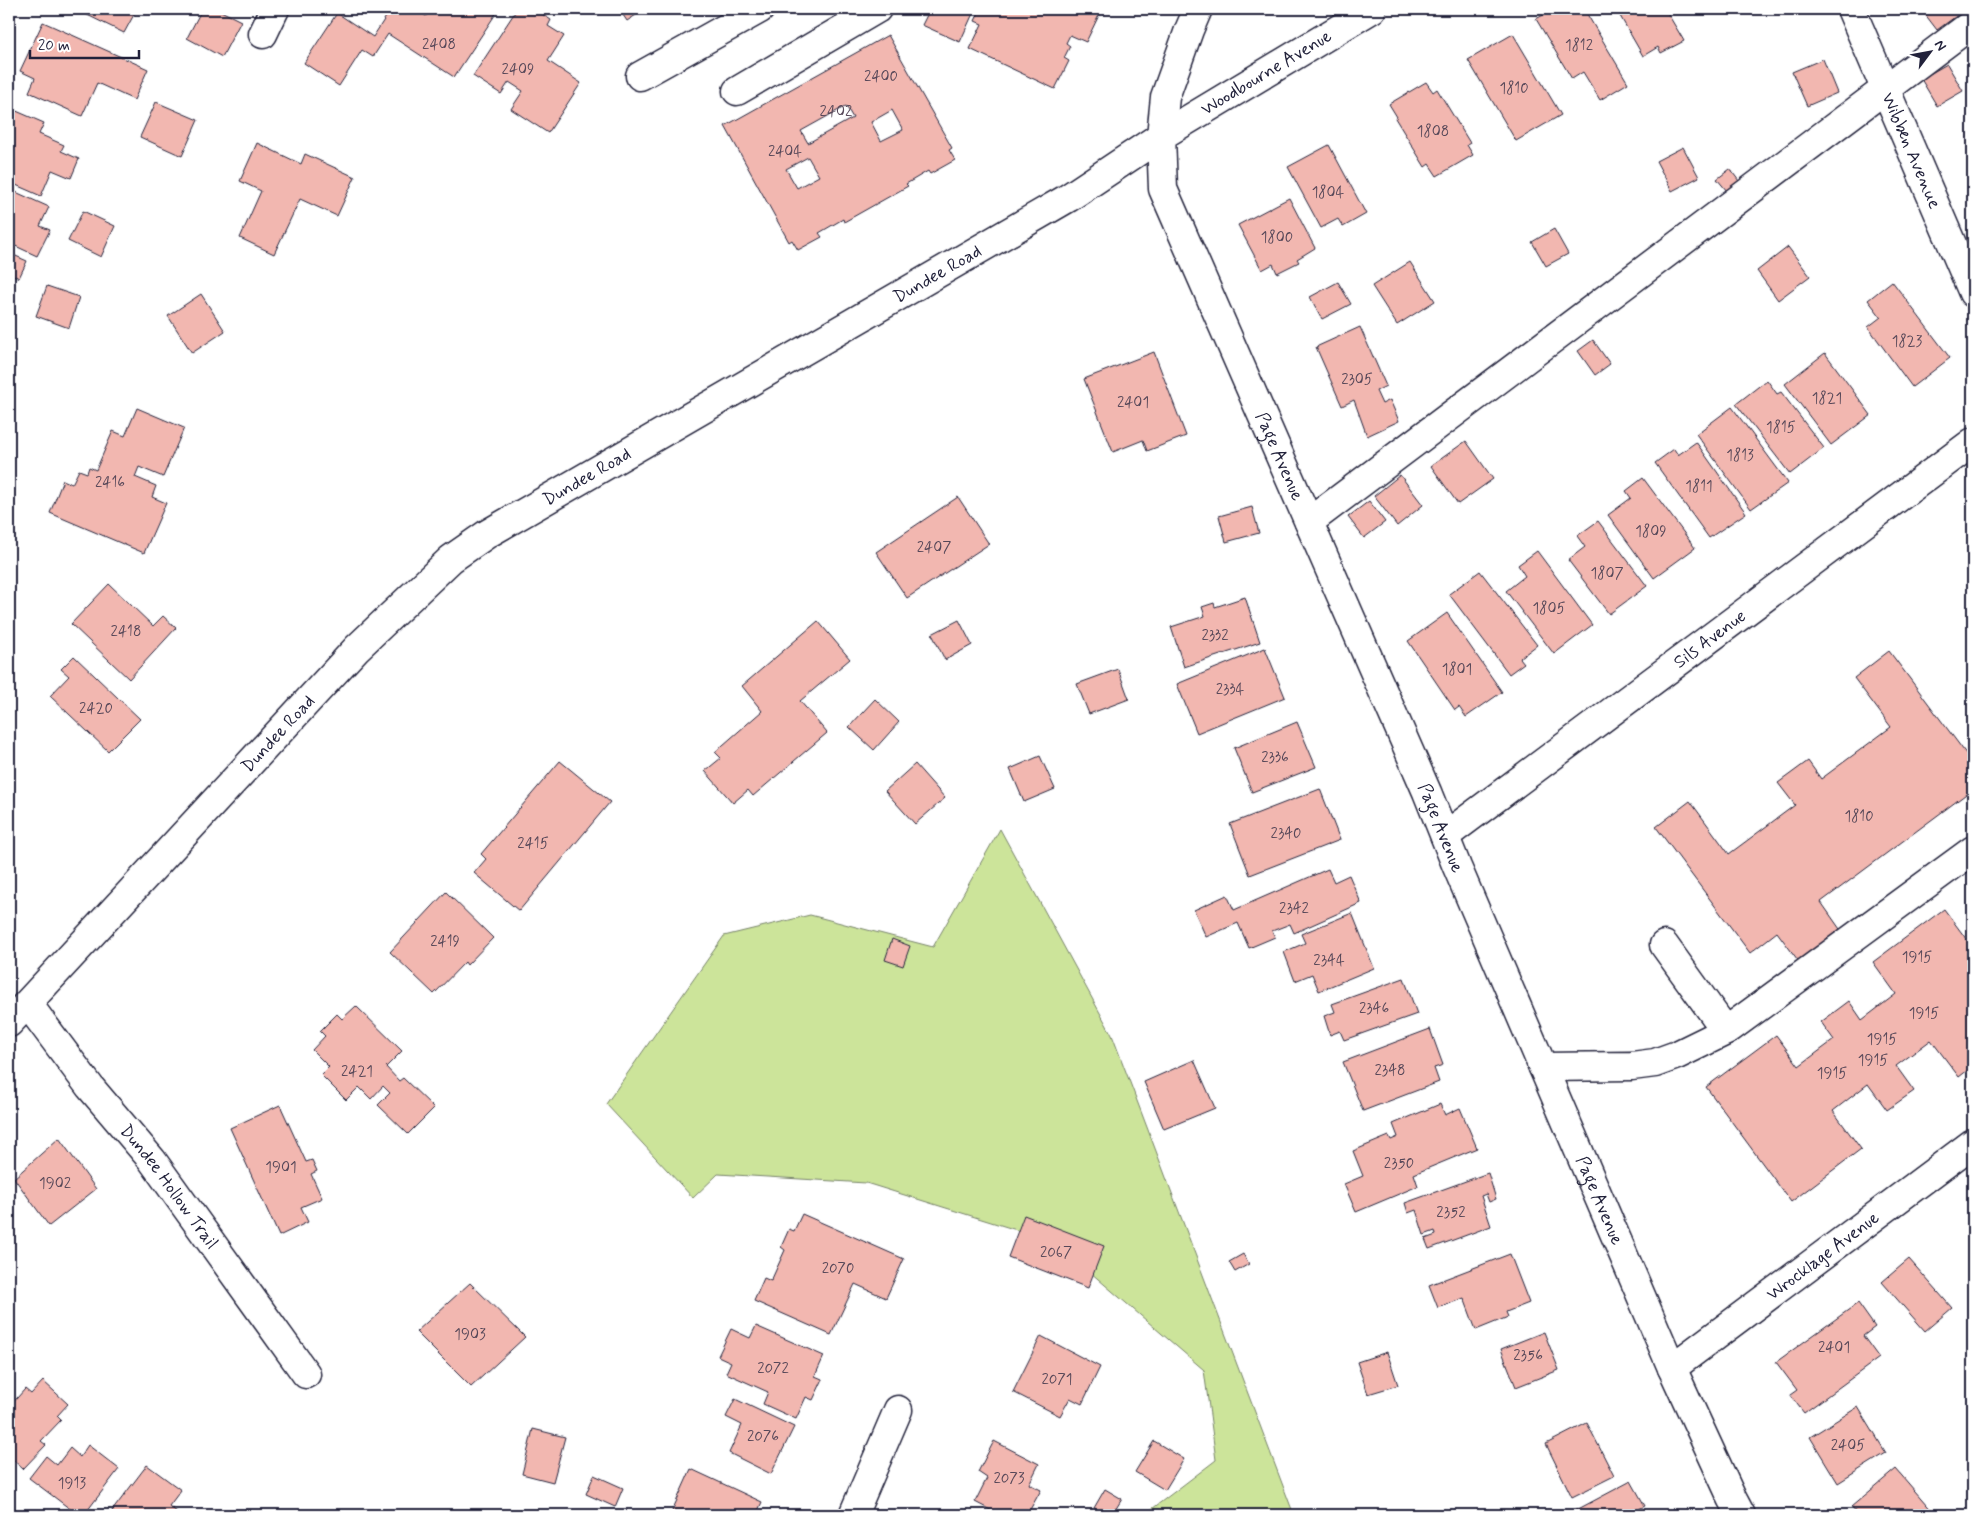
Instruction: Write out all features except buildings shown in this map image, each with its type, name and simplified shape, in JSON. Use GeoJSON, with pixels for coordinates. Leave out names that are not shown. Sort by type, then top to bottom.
{"type":"FeatureCollection","features":[{"type":"Feature","properties":{"kind":"street"},"geometry":{"type":"LineString","coordinates":[[264,34],[275,9]]}},
{"type":"Feature","properties":{"kind":"street"},"geometry":{"type":"LineString","coordinates":[[640,76],[760,9]]}},
{"type":"Feature","properties":{"kind":"street"},"geometry":{"type":"LineString","coordinates":[[736,91],[877,9]]}},
{"type":"Feature","properties":{"kind":"street"},"geometry":{"type":"LineString","coordinates":[[1160,136],[1165,97],[1198,9]]}},
{"type":"Feature","properties":{"kind":"street","name":"Woodbourne Avenue"},"geometry":{"type":"LineString","coordinates":[[1160,136],[1372,9]]}},
{"type":"Feature","properties":{"kind":"street","name":"Wibben Avenue"},"geometry":{"type":"LineString","coordinates":[[1851,9],[1973,293]]}},
{"type":"Feature","properties":{"kind":"street"},"geometry":{"type":"LineString","coordinates":[[1309,522],[1973,23]]}},
{"type":"Feature","properties":{"kind":"street","name":"Page Avenue"},"geometry":{"type":"LineString","coordinates":[[1160,136],[1163,190],[1445,836],[1672,1368],[1741,1515]]}},
{"type":"Feature","properties":{"kind":"street","name":"Dundee Road"},"geometry":{"type":"LineString","coordinates":[[9,1024],[357,648],[451,559],[487,534],[1068,198],[1160,136]]}},
{"type":"Feature","properties":{"kind":"street","name":"Sils Avenue"},"geometry":{"type":"LineString","coordinates":[[1445,836],[1973,442]]}},
{"type":"Feature","properties":{"kind":"street"},"geometry":{"type":"LineString","coordinates":[[1543,1067],[1632,1066],[1655,1063],[1677,1055],[1726,1031],[1973,850]]}},
{"type":"Feature","properties":{"kind":"street"},"geometry":{"type":"LineString","coordinates":[[1664,945],[1726,1031]]}},
{"type":"Feature","properties":{"kind":"street","name":"Dundee Hollow Trail"},"geometry":{"type":"LineString","coordinates":[[28,1004],[90,1087],[152,1160],[306,1374]]}},
{"type":"Feature","properties":{"kind":"street","name":"Wrocklage Avenue"},"geometry":{"type":"LineString","coordinates":[[1672,1368],[1973,1143]]}},
{"type":"Feature","properties":{"kind":"street"},"geometry":{"type":"LineString","coordinates":[[853,1515],[898,1410]]}},
{"type":"Feature","properties":{"kind":"green space"},"geometry":{"type":"Polygon","coordinates":[[[1000,829],[1112,1035],[1294,1515],[1144,1515],[1216,1460],[1204,1370],[1055,1242],[866,1183],[718,1174],[693,1198],[606,1104],[724,936],[810,915],[933,947],[1000,829]]]}}]}
